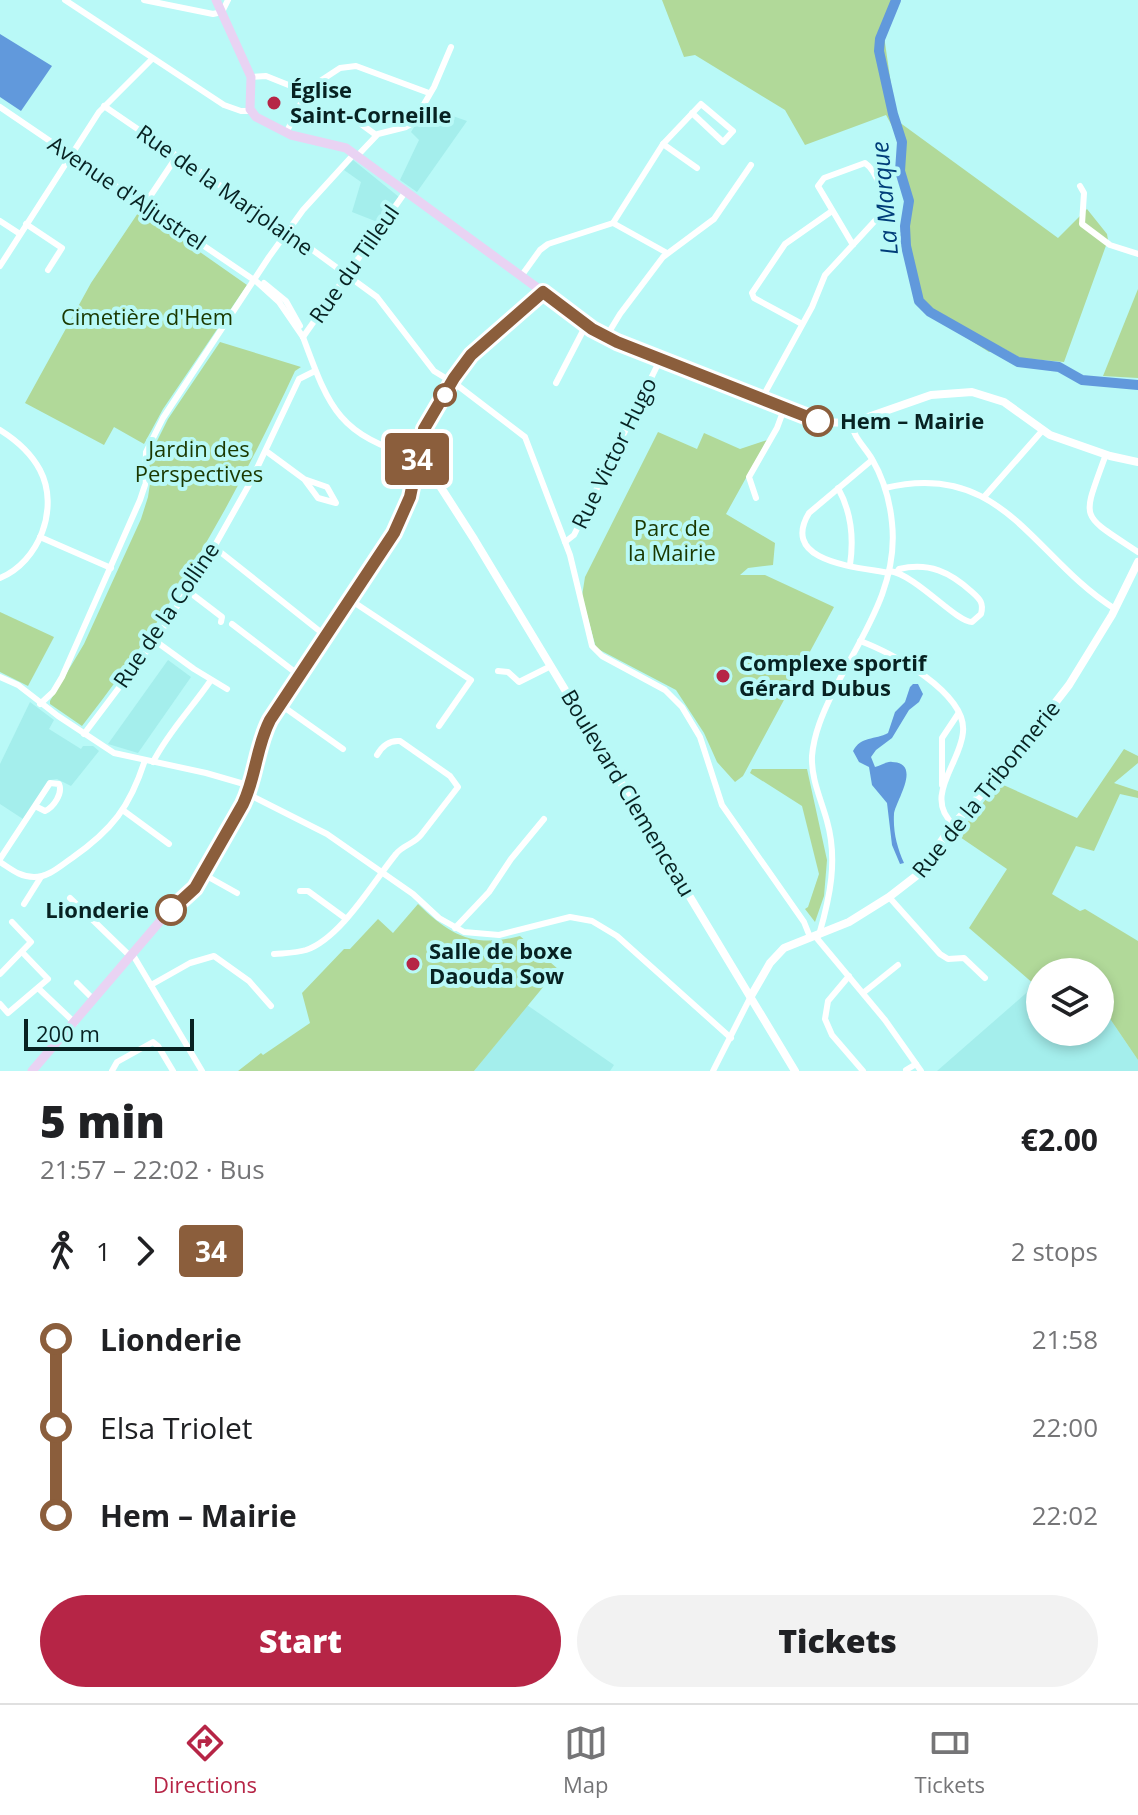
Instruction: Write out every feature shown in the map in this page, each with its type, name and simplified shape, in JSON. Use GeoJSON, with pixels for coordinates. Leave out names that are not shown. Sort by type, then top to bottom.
{"type":"FeatureCollection","features":[{"type":"Feature","properties":{"kind":"main road"},"geometry":{"type":"LineString","coordinates":[[32,1071],[162,919],[192,892],[249,790],[265,732],[398,527],[408,504],[424,429],[471,355],[543,292],[341,145],[286,133],[261,121],[251,111],[251,77],[216,0]]}},
{"type":"Feature","properties":{"kind":"street"},"geometry":{"type":"LineString","coordinates":[[144,0],[213,14],[222,12],[228,0]]}},
{"type":"Feature","properties":{"kind":"street"},"geometry":{"type":"LineString","coordinates":[[187,9],[194,0]]}},
{"type":"Feature","properties":{"kind":"street"},"geometry":{"type":"LineString","coordinates":[[67,1],[228,107],[251,111]]}},
{"type":"Feature","properties":{"kind":"street"},"geometry":{"type":"LineString","coordinates":[[40,704],[59,683],[111,568],[143,492],[148,446],[166,411],[303,210],[354,154],[359,154],[376,135],[412,124],[434,87],[451,47]]}},
{"type":"Feature","properties":{"kind":"street"},"geometry":{"type":"LineString","coordinates":[[0,266],[104,106],[152,59]]}},
{"type":"Feature","properties":{"kind":"street"},"geometry":{"type":"LineString","coordinates":[[286,133],[306,92],[340,68],[350,65],[429,93]]}},
{"type":"Feature","properties":{"kind":"street"},"geometry":{"type":"LineString","coordinates":[[251,77],[266,76],[306,92]]}},
{"type":"Feature","properties":{"kind":"street"},"geometry":{"type":"LineString","coordinates":[[522,275],[545,245],[613,223],[663,144],[692,113],[701,104],[733,131],[723,142],[692,113]]}},
{"type":"Feature","properties":{"kind":"street","name":"Rue de la Marjolaine"},"geometry":{"type":"LineString","coordinates":[[104,106],[377,297],[434,371],[527,439],[565,542],[594,649],[665,690],[682,707],[700,737],[722,805],[804,922],[863,993],[921,1071]]}},
{"type":"Feature","properties":{"kind":"street","name":"Avenue d'Aljustrel"},"geometry":{"type":"LineString","coordinates":[[0,107],[271,288],[286,301],[298,319],[329,402],[350,427],[378,445],[417,459]]}},
{"type":"Feature","properties":{"kind":"street"},"geometry":{"type":"LineString","coordinates":[[361,124],[376,135]]}},
{"type":"Feature","properties":{"kind":"street"},"geometry":{"type":"LineString","coordinates":[[663,144],[697,168]]}},
{"type":"Feature","properties":{"kind":"street"},"geometry":{"type":"LineString","coordinates":[[145,204],[177,156]]}},
{"type":"Feature","properties":{"kind":"street"},"geometry":{"type":"LineString","coordinates":[[761,400],[825,275],[853,245],[885,208],[870,165],[862,164],[820,181],[819,191],[853,245]]}},
{"type":"Feature","properties":{"kind":"street"},"geometry":{"type":"LineString","coordinates":[[606,337],[667,253],[714,219],[751,165]]}},
{"type":"Feature","properties":{"kind":"street"},"geometry":{"type":"LineString","coordinates":[[1080,186],[1084,193],[1082,224],[1110,245],[1138,254]]}},
{"type":"Feature","properties":{"kind":"street","name":"Rue du Tilleul"},"geometry":{"type":"LineString","coordinates":[[303,337],[406,191]]}},
{"type":"Feature","properties":{"kind":"street"},"geometry":{"type":"LineString","coordinates":[[802,324],[754,298],[752,293],[783,247],[832,211]]}},
{"type":"Feature","properties":{"kind":"street"},"geometry":{"type":"LineString","coordinates":[[0,221],[20,234]]}},
{"type":"Feature","properties":{"kind":"street"},"geometry":{"type":"LineString","coordinates":[[613,223],[667,253]]}},
{"type":"Feature","properties":{"kind":"street"},"geometry":{"type":"LineString","coordinates":[[26,224],[62,248],[48,270]]}},
{"type":"Feature","properties":{"kind":"street"},"geometry":{"type":"LineString","coordinates":[[543,292],[606,337],[819,422],[851,423],[926,396],[965,392],[999,400],[1042,431],[1138,462]]}},
{"type":"Feature","properties":{"kind":"street"},"geometry":{"type":"LineString","coordinates":[[556,383],[586,325]]}},
{"type":"Feature","properties":{"kind":"street","name":"Rue Victor Hugo"},"geometry":{"type":"LineString","coordinates":[[565,542],[574,535],[660,360]]}},
{"type":"Feature","properties":{"kind":"street","name":"Rue de la Colline"},"geometry":{"type":"LineString","coordinates":[[84,734],[188,591],[266,451],[299,379],[315,371]]}},
{"type":"Feature","properties":{"kind":"street"},"geometry":{"type":"LineString","coordinates":[[756,498],[749,477],[777,428],[784,409]]}},
{"type":"Feature","properties":{"kind":"street"},"geometry":{"type":"LineString","coordinates":[[817,935],[829,899],[832,863],[828,824],[813,772],[813,747],[821,717],[880,604],[892,572],[893,534],[885,488],[872,460],[854,435],[851,423]]}},
{"type":"Feature","properties":{"kind":"street"},"geometry":{"type":"LineString","coordinates":[[0,430],[24,448],[42,474],[47,510],[40,537],[26,560],[0,578]]}},
{"type":"Feature","properties":{"kind":"street"},"geometry":{"type":"LineString","coordinates":[[984,497],[1042,431]]}},
{"type":"Feature","properties":{"kind":"street"},"geometry":{"type":"LineString","coordinates":[[266,451],[304,479],[327,487],[336,503],[321,500],[304,479]]}},
{"type":"Feature","properties":{"kind":"street"},"geometry":{"type":"LineString","coordinates":[[1106,454],[1089,501],[1089,514],[1097,525],[1138,552]]}},
{"type":"Feature","properties":{"kind":"street","name":"Boulevard Clemenceau"},"geometry":{"type":"LineString","coordinates":[[417,459],[435,468],[474,539],[795,1071]]}},
{"type":"Feature","properties":{"kind":"street"},"geometry":{"type":"LineString","coordinates":[[872,460],[809,513],[803,536],[807,547],[817,557],[892,572],[937,598],[963,621],[972,622],[981,614],[983,606],[979,599],[947,573],[916,566],[892,572]]}},
{"type":"Feature","properties":{"kind":"street"},"geometry":{"type":"LineString","coordinates":[[885,488],[904,484],[934,484],[984,497],[1018,520],[1086,589],[1115,609]]}},
{"type":"Feature","properties":{"kind":"street"},"geometry":{"type":"LineString","coordinates":[[838,488],[851,526],[850,565]]}},
{"type":"Feature","properties":{"kind":"street"},"geometry":{"type":"LineString","coordinates":[[40,537],[111,568]]}},
{"type":"Feature","properties":{"kind":"street"},"geometry":{"type":"LineString","coordinates":[[214,547],[327,637]]}},
{"type":"Feature","properties":{"kind":"street","name":"Rue de la Tribonnerie"},"geometry":{"type":"LineString","coordinates":[[751,996],[778,953],[790,944],[849,922],[920,873],[954,825],[1052,709],[1115,609],[1138,562]]}},
{"type":"Feature","properties":{"kind":"street"},"geometry":{"type":"LineString","coordinates":[[188,591],[222,617],[221,622]]}},
{"type":"Feature","properties":{"kind":"street"},"geometry":{"type":"LineString","coordinates":[[352,601],[471,680],[439,726]]}},
{"type":"Feature","properties":{"kind":"street"},"geometry":{"type":"LineString","coordinates":[[232,624],[300,676]]}},
{"type":"Feature","properties":{"kind":"street"},"geometry":{"type":"LineString","coordinates":[[154,640],[227,689]]}},
{"type":"Feature","properties":{"kind":"street"},"geometry":{"type":"LineString","coordinates":[[860,641],[890,652],[919,671],[937,687],[962,721],[963,734],[942,788]]}},
{"type":"Feature","properties":{"kind":"street"},"geometry":{"type":"LineString","coordinates":[[498,671],[508,672],[519,682],[551,666]]}},
{"type":"Feature","properties":{"kind":"street"},"geometry":{"type":"LineString","coordinates":[[0,677],[18,685],[40,704],[114,753],[211,774],[249,790],[327,834],[455,928],[470,934],[492,936],[570,917],[592,921],[617,936],[731,1038]]}},
{"type":"Feature","properties":{"kind":"street"},"geometry":{"type":"LineString","coordinates":[[35,806],[42,810],[50,809],[60,792],[59,784],[50,783],[35,806],[0,860],[20,875],[41,877],[56,870],[98,839],[124,811],[149,761],[179,719],[189,713],[211,680]]}},
{"type":"Feature","properties":{"kind":"street"},"geometry":{"type":"LineString","coordinates":[[281,705],[343,749]]}},
{"type":"Feature","properties":{"kind":"street"},"geometry":{"type":"LineString","coordinates":[[954,825],[942,807],[942,738],[958,714]]}},
{"type":"Feature","properties":{"kind":"street"},"geometry":{"type":"LineString","coordinates":[[274,954],[300,951],[329,936],[399,850],[416,842],[458,787],[454,779],[400,741],[381,747],[377,755]]}},
{"type":"Feature","properties":{"kind":"street"},"geometry":{"type":"LineString","coordinates":[[124,811],[169,844]]}},
{"type":"Feature","properties":{"kind":"street"},"geometry":{"type":"LineString","coordinates":[[455,928],[489,892],[544,819]]}},
{"type":"Feature","properties":{"kind":"street"},"geometry":{"type":"LineString","coordinates":[[203,874],[237,893]]}},
{"type":"Feature","properties":{"kind":"street"},"geometry":{"type":"LineString","coordinates":[[24,904],[41,877]]}},
{"type":"Feature","properties":{"kind":"street"},"geometry":{"type":"LineString","coordinates":[[300,891],[308,891],[345,918]]}},
{"type":"Feature","properties":{"kind":"street"},"geometry":{"type":"LineString","coordinates":[[889,897],[940,954],[948,959],[964,958],[985,978]]}},
{"type":"Feature","properties":{"kind":"street"},"geometry":{"type":"LineString","coordinates":[[70,898],[132,956],[202,1071]]}},
{"type":"Feature","properties":{"kind":"street"},"geometry":{"type":"LineString","coordinates":[[0,974],[31,942],[12,922]]}},
{"type":"Feature","properties":{"kind":"street"},"geometry":{"type":"LineString","coordinates":[[0,1004],[8,1013],[48,979],[22,952]]}},
{"type":"Feature","properties":{"kind":"street"},"geometry":{"type":"LineString","coordinates":[[151,985],[195,961],[214,956],[249,981],[271,1006]]}},
{"type":"Feature","properties":{"kind":"street"},"geometry":{"type":"LineString","coordinates":[[863,993],[898,965]]}},
{"type":"Feature","properties":{"kind":"street"},"geometry":{"type":"LineString","coordinates":[[849,976],[827,1003],[825,1019],[832,1035],[863,1071]]}},
{"type":"Feature","properties":{"kind":"street"},"geometry":{"type":"LineString","coordinates":[[77,983],[95,1000]]}},
{"type":"Feature","properties":{"kind":"street"},"geometry":{"type":"LineString","coordinates":[[38,988],[75,1023]]}},
{"type":"Feature","properties":{"kind":"street"},"geometry":{"type":"LineString","coordinates":[[713,1071],[751,996]]}},
{"type":"Feature","properties":{"kind":"street"},"geometry":{"type":"LineString","coordinates":[[112,1071],[117,1062],[153,1042],[173,1071]]}},
{"type":"Feature","properties":{"kind":"street","name":"Boulevard Clemenceau"},"geometry":{"type":"LineString","coordinates":[[783,1048],[802,1071]]}},
{"type":"Feature","properties":{"kind":"street"},"geometry":{"type":"LineString","coordinates":[[906,1070],[916,1064]]}},
{"type":"Feature","properties":{"kind":"shaded area"},"geometry":{"type":"Polygon","coordinates":[[[0,34],[52,66],[21,111],[0,97],[0,34]]]}},
{"type":"Feature","properties":{"kind":"shaded area"},"geometry":{"type":"Polygon","coordinates":[[[427,107],[467,121],[417,192],[400,180],[419,140],[411,132],[427,107]]]}},
{"type":"Feature","properties":{"kind":"shaded area"},"geometry":{"type":"Polygon","coordinates":[[[353,160],[399,197],[380,223],[352,212],[361,182],[344,170],[353,160]]]}},
{"type":"Feature","properties":{"kind":"shaded area"},"geometry":{"type":"Polygon","coordinates":[[[168,660],[191,677],[138,753],[108,744],[168,660]]]}},
{"type":"Feature","properties":{"kind":"shaded area"},"geometry":{"type":"Polygon","coordinates":[[[913,684],[918,684],[923,694],[919,702],[909,710],[892,738],[871,757],[875,767],[892,762],[906,769],[905,784],[894,814],[896,839],[904,863],[900,864],[892,845],[887,803],[872,785],[869,767],[859,762],[853,751],[864,741],[888,733],[895,712],[905,702],[913,684]]]}},
{"type":"Feature","properties":{"kind":"shaded area"},"geometry":{"type":"Polygon","coordinates":[[[30,702],[54,720],[49,729],[81,749],[83,746],[93,746],[99,751],[71,786],[57,779],[50,780],[23,819],[0,804],[0,764],[30,702]]]}},
{"type":"Feature","properties":{"kind":"shaded area"},"geometry":{"type":"Polygon","coordinates":[[[1026,993],[1026,1046],[1114,1046],[1114,1025],[1138,1060],[1138,1071],[937,1071],[1026,993]]]}},
{"type":"Feature","properties":{"kind":"shaded area"},"geometry":{"type":"Polygon","coordinates":[[[527,1005],[614,1065],[610,1071],[474,1071],[527,1005]]]}},
{"type":"Feature","properties":{"kind":"green space"},"geometry":{"type":"Polygon","coordinates":[[[662,0],[900,0],[884,36],[899,122],[1058,238],[1087,209],[1107,234],[1108,240],[1064,362],[1020,358],[1001,347],[989,352],[921,309],[913,288],[901,231],[906,200],[897,167],[898,137],[886,115],[805,145],[785,110],[695,55],[684,57],[662,0]]]}},
{"type":"Feature","properties":{"kind":"green space","name":"Cimetière d'Hem"},"geometry":{"type":"Polygon","coordinates":[[[140,210],[247,285],[163,409],[144,444],[114,427],[104,445],[25,403],[91,283],[140,210]]]}},
{"type":"Feature","properties":{"kind":"green space"},"geometry":{"type":"Polygon","coordinates":[[[1138,289],[1138,378],[1103,376],[1138,289]]]}},
{"type":"Feature","properties":{"kind":"green space","name":"Jardin des Perspectives"},"geometry":{"type":"Polygon","coordinates":[[[220,342],[301,367],[295,371],[249,465],[199,555],[144,642],[82,726],[50,701],[84,644],[141,519],[148,497],[151,477],[149,462],[154,447],[168,419],[220,342]]]}},
{"type":"Feature","properties":{"kind":"green space","name":"Parc de la Mairie"},"geometry":{"type":"Polygon","coordinates":[[[658,432],[697,449],[704,433],[740,449],[767,440],[726,514],[775,543],[773,565],[748,568],[740,575],[765,575],[834,607],[743,776],[735,782],[717,762],[704,733],[676,690],[596,648],[582,596],[585,577],[658,432]]]}},
{"type":"Feature","properties":{"kind":"green space"},"geometry":{"type":"Polygon","coordinates":[[[0,612],[54,637],[28,686],[0,672],[0,612]]]}},
{"type":"Feature","properties":{"kind":"green space"},"geometry":{"type":"Polygon","coordinates":[[[1124,749],[1138,756],[1138,763],[1114,783],[1138,791],[1138,798],[1120,794],[1094,851],[1076,846],[1052,894],[1080,911],[1085,909],[1138,941],[1138,1060],[1114,1025],[1114,958],[1026,958],[1026,977],[969,928],[1007,869],[957,835],[999,783],[1077,818],[1124,749]]]}},
{"type":"Feature","properties":{"kind":"green space"},"geometry":{"type":"Polygon","coordinates":[[[752,769],[807,769],[827,860],[824,896],[815,922],[805,909],[819,874],[802,806],[750,773],[752,769]]]}},
{"type":"Feature","properties":{"kind":"green space"},"geometry":{"type":"Polygon","coordinates":[[[418,904],[441,924],[476,940],[520,936],[558,969],[474,1071],[238,1071],[310,1023],[302,993],[344,949],[350,949],[378,919],[393,933],[418,904]]]}},
{"type":"Feature","properties":{"kind":"waterway","name":"La Marque"},"geometry":{"type":"LineString","coordinates":[[896,0],[880,39],[879,51],[902,142],[900,171],[909,201],[906,246],[919,301],[930,312],[1018,362],[1059,367],[1082,380],[1138,385]]}},
{"type":"Feature","properties":{"kind":"bus line","name":"34"},"geometry":{"type":"LineString","coordinates":[[171,910],[195,888],[243,804],[253,781],[270,720],[352,601],[394,533],[408,504],[424,429],[454,378],[467,359],[543,292],[592,329],[640,353],[818,421]]}},
{"type":"Feature","properties":{"kind":"place","name":"Église Saint-Corneille"},"geometry":{"type":"Point","coordinates":[274,103]}},
{"type":"Feature","properties":{"kind":"place","name":"Hem – Mairie"},"geometry":{"type":"Point","coordinates":[818,421]}},
{"type":"Feature","properties":{"kind":"place","name":"Complexe sportif Gérard Dubus"},"geometry":{"type":"Point","coordinates":[723,676]}},
{"type":"Feature","properties":{"kind":"place","name":"Lionderie"},"geometry":{"type":"Point","coordinates":[171,910]}},
{"type":"Feature","properties":{"kind":"place","name":"Salle de boxe Daouda Sow"},"geometry":{"type":"Point","coordinates":[413,964]}}]}
